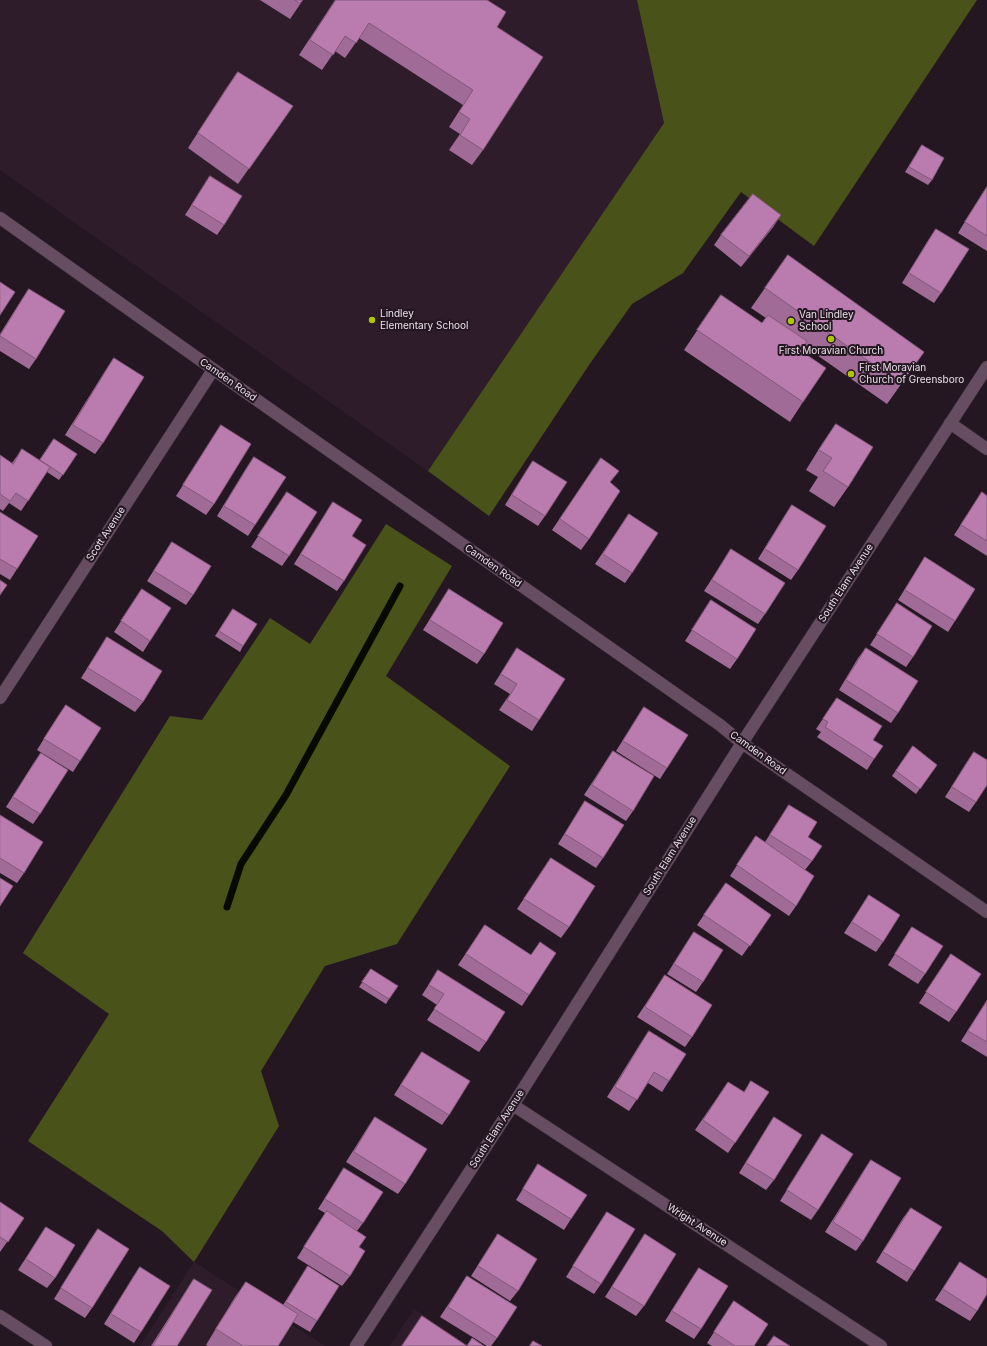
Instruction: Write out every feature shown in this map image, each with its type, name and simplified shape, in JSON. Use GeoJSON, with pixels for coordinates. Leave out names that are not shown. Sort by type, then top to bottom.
{"type":"FeatureCollection","features":[{"type":"Feature","properties":{"kind":"street","name":"Camden Road"},"geometry":{"type":"LineString","coordinates":[[0,218],[213,370],[713,720],[742,743],[987,912]]}},
{"type":"Feature","properties":{"kind":"street","name":"South Elam Avenue"},"geometry":{"type":"LineString","coordinates":[[356,1346],[513,1105],[742,743],[987,367]]}},
{"type":"Feature","properties":{"kind":"street","name":"Scott Avenue"},"geometry":{"type":"LineString","coordinates":[[0,698],[213,370]]}},
{"type":"Feature","properties":{"kind":"street"},"geometry":{"type":"LineString","coordinates":[[950,423],[987,449]]}},
{"type":"Feature","properties":{"kind":"street","name":"Wright Avenue"},"geometry":{"type":"LineString","coordinates":[[513,1105],[881,1346]]}},
{"type":"Feature","properties":{"kind":"street"},"geometry":{"type":"LineString","coordinates":[[0,1316],[46,1346]]}},
{"type":"Feature","properties":{"kind":"shaded area","name":"Lindley Elementary School"},"geometry":{"type":"Polygon","coordinates":[[[0,0],[637,0],[664,123],[428,471],[0,170],[0,0]]]}},
{"type":"Feature","properties":{"kind":"shaded area"},"geometry":{"type":"Polygon","coordinates":[[[194,1262],[325,1346],[140,1346],[194,1262]]]}},
{"type":"Feature","properties":{"kind":"shaded area"},"geometry":{"type":"Polygon","coordinates":[[[414,1309],[470,1346],[390,1346],[414,1309]]]}},
{"type":"Feature","properties":{"kind":"green space"},"geometry":{"type":"Polygon","coordinates":[[[637,0],[977,0],[814,246],[741,192],[683,273],[632,304],[589,365],[489,516],[428,471],[664,123],[637,0]]]}},
{"type":"Feature","properties":{"kind":"green space"},"geometry":{"type":"Polygon","coordinates":[[[386,524],[452,566],[386,676],[510,766],[397,944],[325,966],[261,1071],[279,1126],[194,1262],[162,1231],[28,1141],[109,1014],[23,953],[170,716],[202,720],[270,618],[310,644],[386,524]]]}},
{"type":"Feature","properties":{"kind":"building"},"geometry":{"type":"Polygon","coordinates":[[[295,0],[303,0],[300,3],[295,0]]]}},
{"type":"Feature","properties":{"kind":"building"},"geometry":{"type":"Polygon","coordinates":[[[336,0],[487,0],[506,12],[497,27],[543,57],[483,150],[460,135],[470,119],[459,112],[473,90],[369,23],[356,43],[345,36],[333,55],[310,40],[336,0]]]}},
{"type":"Feature","properties":{"kind":"building"},"geometry":{"type":"Polygon","coordinates":[[[238,72],[293,106],[249,169],[198,133],[238,72]]]}},
{"type":"Feature","properties":{"kind":"building"},"geometry":{"type":"Polygon","coordinates":[[[922,145],[944,158],[932,180],[909,167],[922,145]]]}},
{"type":"Feature","properties":{"kind":"building"},"geometry":{"type":"Polygon","coordinates":[[[210,176],[242,196],[224,225],[192,205],[210,176]]]}},
{"type":"Feature","properties":{"kind":"building"},"geometry":{"type":"Polygon","coordinates":[[[987,187],[987,236],[965,222],[987,187]]]}},
{"type":"Feature","properties":{"kind":"building"},"geometry":{"type":"Polygon","coordinates":[[[753,194],[781,215],[749,256],[721,235],[753,194]]]}},
{"type":"Feature","properties":{"kind":"building"},"geometry":{"type":"Polygon","coordinates":[[[936,229],[969,249],[941,293],[909,273],[936,229]]]}},
{"type":"Feature","properties":{"kind":"building"},"geometry":{"type":"Polygon","coordinates":[[[788,255],[924,352],[901,384],[765,288],[788,255]]]}},
{"type":"Feature","properties":{"kind":"building"},"geometry":{"type":"Polygon","coordinates":[[[0,282],[15,292],[0,315],[0,282]]]}},
{"type":"Feature","properties":{"kind":"building"},"geometry":{"type":"Polygon","coordinates":[[[29,289],[65,311],[36,359],[0,336],[29,289]]]}},
{"type":"Feature","properties":{"kind":"building"},"geometry":{"type":"Polygon","coordinates":[[[721,295],[762,323],[768,315],[807,341],[801,351],[826,368],[803,402],[697,330],[721,295]]]}},
{"type":"Feature","properties":{"kind":"building"},"geometry":{"type":"Polygon","coordinates":[[[114,358],[144,377],[103,443],[73,425],[114,358]]]}},
{"type":"Feature","properties":{"kind":"building"},"geometry":{"type":"Polygon","coordinates":[[[836,424],[873,447],[848,487],[823,471],[832,458],[819,450],[836,424]]]}},
{"type":"Feature","properties":{"kind":"building"},"geometry":{"type":"Polygon","coordinates":[[[221,425],[251,444],[214,504],[183,485],[221,425]]]}},
{"type":"Feature","properties":{"kind":"building"},"geometry":{"type":"Polygon","coordinates":[[[54,439],[77,454],[63,475],[40,460],[54,439]]]}},
{"type":"Feature","properties":{"kind":"building"},"geometry":{"type":"Polygon","coordinates":[[[22,449],[50,467],[28,501],[16,493],[10,501],[0,494],[0,455],[13,464],[22,449]]]}},
{"type":"Feature","properties":{"kind":"building"},"geometry":{"type":"Polygon","coordinates":[[[254,457],[286,477],[255,525],[224,506],[254,457]]]}},
{"type":"Feature","properties":{"kind":"building"},"geometry":{"type":"Polygon","coordinates":[[[601,458],[619,471],[610,482],[620,491],[589,539],[560,519],[601,458]]]}},
{"type":"Feature","properties":{"kind":"building"},"geometry":{"type":"Polygon","coordinates":[[[533,461],[567,482],[545,516],[512,495],[533,461]]]}},
{"type":"Feature","properties":{"kind":"building"},"geometry":{"type":"Polygon","coordinates":[[[287,492],[317,512],[289,556],[258,536],[287,492]]]}},
{"type":"Feature","properties":{"kind":"building"},"geometry":{"type":"Polygon","coordinates":[[[982,492],[987,496],[987,541],[961,525],[982,492]]]}},
{"type":"Feature","properties":{"kind":"building"},"geometry":{"type":"Polygon","coordinates":[[[333,502],[362,520],[352,536],[366,545],[344,581],[301,554],[333,502]]]}},
{"type":"Feature","properties":{"kind":"building"},"geometry":{"type":"Polygon","coordinates":[[[792,505],[826,526],[798,570],[765,549],[792,505]]]}},
{"type":"Feature","properties":{"kind":"building"},"geometry":{"type":"Polygon","coordinates":[[[0,512],[38,536],[17,569],[0,559],[0,512]]]}},
{"type":"Feature","properties":{"kind":"building"},"geometry":{"type":"Polygon","coordinates":[[[629,514],[658,533],[632,573],[603,554],[629,514]]]}},
{"type":"Feature","properties":{"kind":"building"},"geometry":{"type":"Polygon","coordinates":[[[172,542],[211,566],[193,595],[154,571],[172,542]]]}},
{"type":"Feature","properties":{"kind":"building"},"geometry":{"type":"Polygon","coordinates":[[[731,549],[785,583],[765,614],[712,580],[731,549]]]}},
{"type":"Feature","properties":{"kind":"building"},"geometry":{"type":"Polygon","coordinates":[[[925,557],[975,589],[955,621],[905,590],[925,557]]]}},
{"type":"Feature","properties":{"kind":"building"},"geometry":{"type":"Polygon","coordinates":[[[0,580],[7,585],[0,595],[0,580]]]}},
{"type":"Feature","properties":{"kind":"building"},"geometry":{"type":"Polygon","coordinates":[[[142,589],[171,608],[150,641],[121,621],[142,589]]]}},
{"type":"Feature","properties":{"kind":"building"},"geometry":{"type":"Polygon","coordinates":[[[449,589],[503,623],[484,654],[430,620],[449,589]]]}},
{"type":"Feature","properties":{"kind":"building"},"geometry":{"type":"Polygon","coordinates":[[[711,600],[756,629],[737,659],[692,630],[711,600]]]}},
{"type":"Feature","properties":{"kind":"building"},"geometry":{"type":"Polygon","coordinates":[[[897,603],[932,626],[913,657],[877,634],[897,603]]]}},
{"type":"Feature","properties":{"kind":"building"},"geometry":{"type":"Polygon","coordinates":[[[233,609],[257,624],[243,646],[219,631],[233,609]]]}},
{"type":"Feature","properties":{"kind":"building"},"geometry":{"type":"Polygon","coordinates":[[[107,637],[162,671],[143,702],[88,668],[107,637]]]}},
{"type":"Feature","properties":{"kind":"building"},"geometry":{"type":"Polygon","coordinates":[[[517,648],[565,679],[539,720],[507,700],[517,684],[501,674],[517,648]]]}},
{"type":"Feature","properties":{"kind":"building"},"geometry":{"type":"Polygon","coordinates":[[[866,648],[918,681],[898,713],[846,680],[866,648]]]}},
{"type":"Feature","properties":{"kind":"building"},"geometry":{"type":"Polygon","coordinates":[[[837,698],[882,726],[873,740],[883,746],[874,759],[825,727],[828,722],[823,719],[837,698]]]}},
{"type":"Feature","properties":{"kind":"building"},"geometry":{"type":"Polygon","coordinates":[[[66,705],[101,728],[80,761],[44,739],[66,705]]]}},
{"type":"Feature","properties":{"kind":"building"},"geometry":{"type":"Polygon","coordinates":[[[644,707],[688,735],[667,768],[623,741],[644,707]]]}},
{"type":"Feature","properties":{"kind":"building"},"geometry":{"type":"Polygon","coordinates":[[[913,746],[937,765],[920,789],[896,771],[913,746]]]}},
{"type":"Feature","properties":{"kind":"building"},"geometry":{"type":"Polygon","coordinates":[[[613,751],[654,776],[633,811],[592,785],[613,751]]]}},
{"type":"Feature","properties":{"kind":"building"},"geometry":{"type":"Polygon","coordinates":[[[974,752],[987,760],[987,785],[976,802],[952,787],[974,752]]]}},
{"type":"Feature","properties":{"kind":"building"},"geometry":{"type":"Polygon","coordinates":[[[41,753],[68,770],[40,814],[13,797],[41,753]]]}},
{"type":"Feature","properties":{"kind":"building"},"geometry":{"type":"Polygon","coordinates":[[[585,801],[624,825],[603,858],[565,834],[585,801]]]}},
{"type":"Feature","properties":{"kind":"building"},"geometry":{"type":"Polygon","coordinates":[[[789,805],[817,822],[808,837],[822,846],[812,861],[770,835],[789,805]]]}},
{"type":"Feature","properties":{"kind":"building"},"geometry":{"type":"Polygon","coordinates":[[[0,815],[43,842],[24,873],[0,858],[0,815]]]}},
{"type":"Feature","properties":{"kind":"building"},"geometry":{"type":"Polygon","coordinates":[[[756,836],[814,876],[796,906],[737,865],[756,836]]]}},
{"type":"Feature","properties":{"kind":"building"},"geometry":{"type":"Polygon","coordinates":[[[551,858],[595,886],[569,927],[524,899],[551,858]]]}},
{"type":"Feature","properties":{"kind":"building"},"geometry":{"type":"Polygon","coordinates":[[[0,878],[13,886],[0,906],[0,878]]]}},
{"type":"Feature","properties":{"kind":"building"},"geometry":{"type":"Polygon","coordinates":[[[726,883],[771,915],[750,946],[704,915],[726,883]]]}},
{"type":"Feature","properties":{"kind":"building"},"geometry":{"type":"Polygon","coordinates":[[[869,895],[900,915],[883,942],[852,922],[869,895]]]}},
{"type":"Feature","properties":{"kind":"building"},"geometry":{"type":"Polygon","coordinates":[[[485,925],[531,955],[540,942],[556,953],[529,995],[466,954],[485,925]]]}},
{"type":"Feature","properties":{"kind":"building"},"geometry":{"type":"Polygon","coordinates":[[[912,927],[943,946],[925,974],[895,954],[912,927]]]}},
{"type":"Feature","properties":{"kind":"building"},"geometry":{"type":"Polygon","coordinates":[[[694,932],[723,950],[703,982],[674,964],[694,932]]]}},
{"type":"Feature","properties":{"kind":"building"},"geometry":{"type":"Polygon","coordinates":[[[951,954],[981,974],[956,1012],[926,992],[951,954]]]}},
{"type":"Feature","properties":{"kind":"building"},"geometry":{"type":"Polygon","coordinates":[[[371,969],[398,986],[389,999],[362,982],[371,969]]]}},
{"type":"Feature","properties":{"kind":"building"},"geometry":{"type":"Polygon","coordinates":[[[438,970],[505,1012],[486,1042],[434,1009],[444,994],[429,985],[438,970]]]}},
{"type":"Feature","properties":{"kind":"building"},"geometry":{"type":"Polygon","coordinates":[[[665,975],[712,1005],[692,1037],[645,1007],[665,975]]]}},
{"type":"Feature","properties":{"kind":"building"},"geometry":{"type":"Polygon","coordinates":[[[987,1001],[987,1042],[968,1031],[987,1001]]]}},
{"type":"Feature","properties":{"kind":"building"},"geometry":{"type":"Polygon","coordinates":[[[649,1031],[686,1054],[669,1081],[654,1072],[637,1100],[615,1087],[649,1031]]]}},
{"type":"Feature","properties":{"kind":"building"},"geometry":{"type":"Polygon","coordinates":[[[422,1052],[470,1081],[449,1115],[401,1085],[422,1052]]]}},
{"type":"Feature","properties":{"kind":"building"},"geometry":{"type":"Polygon","coordinates":[[[751,1081],[769,1092],[735,1143],[703,1120],[728,1082],[744,1092],[751,1081]]]}},
{"type":"Feature","properties":{"kind":"building"},"geometry":{"type":"Polygon","coordinates":[[[375,1117],[427,1149],[405,1184],[354,1152],[375,1117]]]}},
{"type":"Feature","properties":{"kind":"building"},"geometry":{"type":"Polygon","coordinates":[[[774,1117],[802,1135],[774,1180],[746,1163],[774,1117]]]}},
{"type":"Feature","properties":{"kind":"building"},"geometry":{"type":"Polygon","coordinates":[[[822,1134],[853,1154],[818,1210],[787,1190],[822,1134]]]}},
{"type":"Feature","properties":{"kind":"building"},"geometry":{"type":"Polygon","coordinates":[[[871,1160],[901,1178],[863,1241],[833,1222],[871,1160]]]}},
{"type":"Feature","properties":{"kind":"building"},"geometry":{"type":"Polygon","coordinates":[[[538,1164],[587,1195],[571,1219],[523,1189],[538,1164]]]}},
{"type":"Feature","properties":{"kind":"building"},"geometry":{"type":"Polygon","coordinates":[[[344,1168],[383,1192],[363,1223],[325,1199],[344,1168]]]}},
{"type":"Feature","properties":{"kind":"building"},"geometry":{"type":"Polygon","coordinates":[[[0,1202],[24,1218],[8,1242],[0,1237],[0,1202]]]}},
{"type":"Feature","properties":{"kind":"building"},"geometry":{"type":"Polygon","coordinates":[[[911,1208],[942,1227],[914,1271],[883,1252],[911,1208]]]}},
{"type":"Feature","properties":{"kind":"building"},"geometry":{"type":"Polygon","coordinates":[[[327,1211],[366,1237],[359,1247],[365,1251],[350,1276],[304,1247],[327,1211]]]}},
{"type":"Feature","properties":{"kind":"building"},"geometry":{"type":"Polygon","coordinates":[[[607,1212],[635,1229],[601,1284],[573,1266],[607,1212]]]}},
{"type":"Feature","properties":{"kind":"building"},"geometry":{"type":"Polygon","coordinates":[[[46,1227],[75,1245],[55,1278],[26,1259],[46,1227]]]}},
{"type":"Feature","properties":{"kind":"building"},"geometry":{"type":"Polygon","coordinates":[[[98,1229],[129,1249],[92,1308],[61,1288],[98,1229]]]}},
{"type":"Feature","properties":{"kind":"building"},"geometry":{"type":"Polygon","coordinates":[[[498,1234],[537,1259],[518,1291],[478,1266],[498,1234]]]}},
{"type":"Feature","properties":{"kind":"building"},"geometry":{"type":"Polygon","coordinates":[[[645,1234],[676,1254],[644,1306],[612,1287],[645,1234]]]}},
{"type":"Feature","properties":{"kind":"building"},"geometry":{"type":"Polygon","coordinates":[[[960,1262],[987,1279],[987,1294],[977,1311],[943,1289],[960,1262]]]}},
{"type":"Feature","properties":{"kind":"building"},"geometry":{"type":"Polygon","coordinates":[[[308,1266],[339,1286],[317,1321],[286,1302],[308,1266]]]}},
{"type":"Feature","properties":{"kind":"building"},"geometry":{"type":"Polygon","coordinates":[[[140,1267],[170,1286],[141,1332],[111,1314],[140,1267]]]}},
{"type":"Feature","properties":{"kind":"building"},"geometry":{"type":"Polygon","coordinates":[[[699,1268],[728,1286],[701,1329],[672,1311],[699,1268]]]}},
{"type":"Feature","properties":{"kind":"building"},"geometry":{"type":"Polygon","coordinates":[[[467,1276],[517,1307],[497,1338],[448,1307],[467,1276]]]}},
{"type":"Feature","properties":{"kind":"building"},"geometry":{"type":"Polygon","coordinates":[[[194,1279],[212,1290],[177,1346],[153,1346],[194,1279]]]}},
{"type":"Feature","properties":{"kind":"building"},"geometry":{"type":"Polygon","coordinates":[[[246,1282],[298,1314],[278,1346],[243,1346],[216,1329],[246,1282]]]}},
{"type":"Feature","properties":{"kind":"building"},"geometry":{"type":"Polygon","coordinates":[[[734,1301],[768,1324],[754,1346],[735,1346],[714,1332],[734,1301]]]}},
{"type":"Feature","properties":{"kind":"building"},"geometry":{"type":"Polygon","coordinates":[[[422,1316],[467,1346],[402,1346],[422,1316]]]}},
{"type":"Feature","properties":{"kind":"building"},"geometry":{"type":"Polygon","coordinates":[[[774,1336],[790,1346],[767,1346],[774,1336]]]}},
{"type":"Feature","properties":{"kind":"building"},"geometry":{"type":"Polygon","coordinates":[[[472,1338],[484,1346],[467,1346],[472,1338]]]}},
{"type":"Feature","properties":{"kind":"building"},"geometry":{"type":"Polygon","coordinates":[[[533,1341],[542,1346],[530,1346],[533,1341]]]}},
{"type":"Feature","properties":{"kind":"waterway"},"geometry":{"type":"LineString","coordinates":[[227,907],[241,864],[286,795],[400,586]]}},
{"type":"Feature","properties":{"kind":"place","name":"Lindley Elementary School"},"geometry":{"type":"Point","coordinates":[372,320]}},
{"type":"Feature","properties":{"kind":"place","name":"Van Lindley School"},"geometry":{"type":"Point","coordinates":[791,321]}},
{"type":"Feature","properties":{"kind":"place","name":"First Moravian Church"},"geometry":{"type":"Point","coordinates":[831,339]}},
{"type":"Feature","properties":{"kind":"place","name":"First Moravian Church of Greensboro"},"geometry":{"type":"Point","coordinates":[851,374]}}]}
